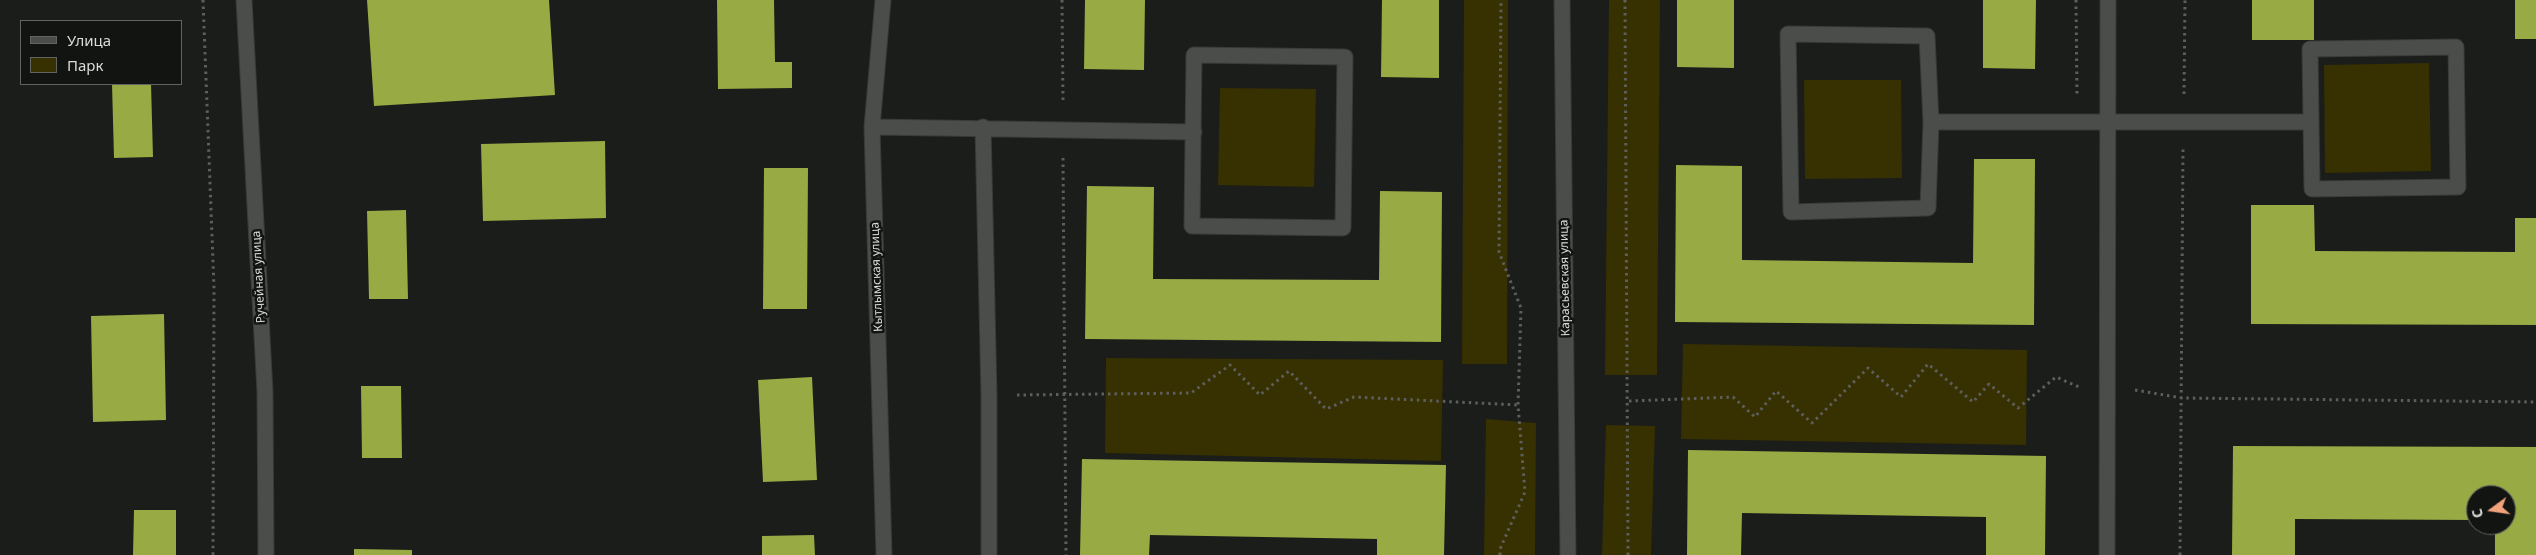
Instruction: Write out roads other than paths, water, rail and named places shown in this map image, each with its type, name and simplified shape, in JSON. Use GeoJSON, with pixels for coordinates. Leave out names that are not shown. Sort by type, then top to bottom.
{"type":"FeatureCollection","features":[{"type":"Feature","properties":{"kind":"street","name":"Ручейная улица"},"geometry":{"type":"LineString","coordinates":[[244,0],[265,392],[266,555]]}},
{"type":"Feature","properties":{"kind":"street","name":"Кытлымская улица"},"geometry":{"type":"LineString","coordinates":[[883,0],[872,127],[884,555]]}},
{"type":"Feature","properties":{"kind":"street","name":"Карасьевская улица"},"geometry":{"type":"LineString","coordinates":[[1562,0],[1568,555]]}},
{"type":"Feature","properties":{"kind":"street"},"geometry":{"type":"LineString","coordinates":[[2107,555],[2108,0]]}},
{"type":"Feature","properties":{"kind":"street"},"geometry":{"type":"LineString","coordinates":[[1788,34],[1927,36],[1931,122],[1928,208],[1791,212],[1788,34]]}},
{"type":"Feature","properties":{"kind":"street"},"geometry":{"type":"LineString","coordinates":[[2456,47],[2458,188],[2312,189],[2311,122],[2310,49],[2456,47]]}},
{"type":"Feature","properties":{"kind":"street"},"geometry":{"type":"LineString","coordinates":[[1194,54],[1345,57],[1343,228],[1192,226],[1194,132],[1194,54]]}},
{"type":"Feature","properties":{"kind":"street"},"geometry":{"type":"LineString","coordinates":[[1931,122],[2311,122]]}},
{"type":"Feature","properties":{"kind":"street"},"geometry":{"type":"LineString","coordinates":[[872,127],[983,127],[1194,132]]}},
{"type":"Feature","properties":{"kind":"street"},"geometry":{"type":"LineString","coordinates":[[983,127],[989,396],[989,555]]}}]}
